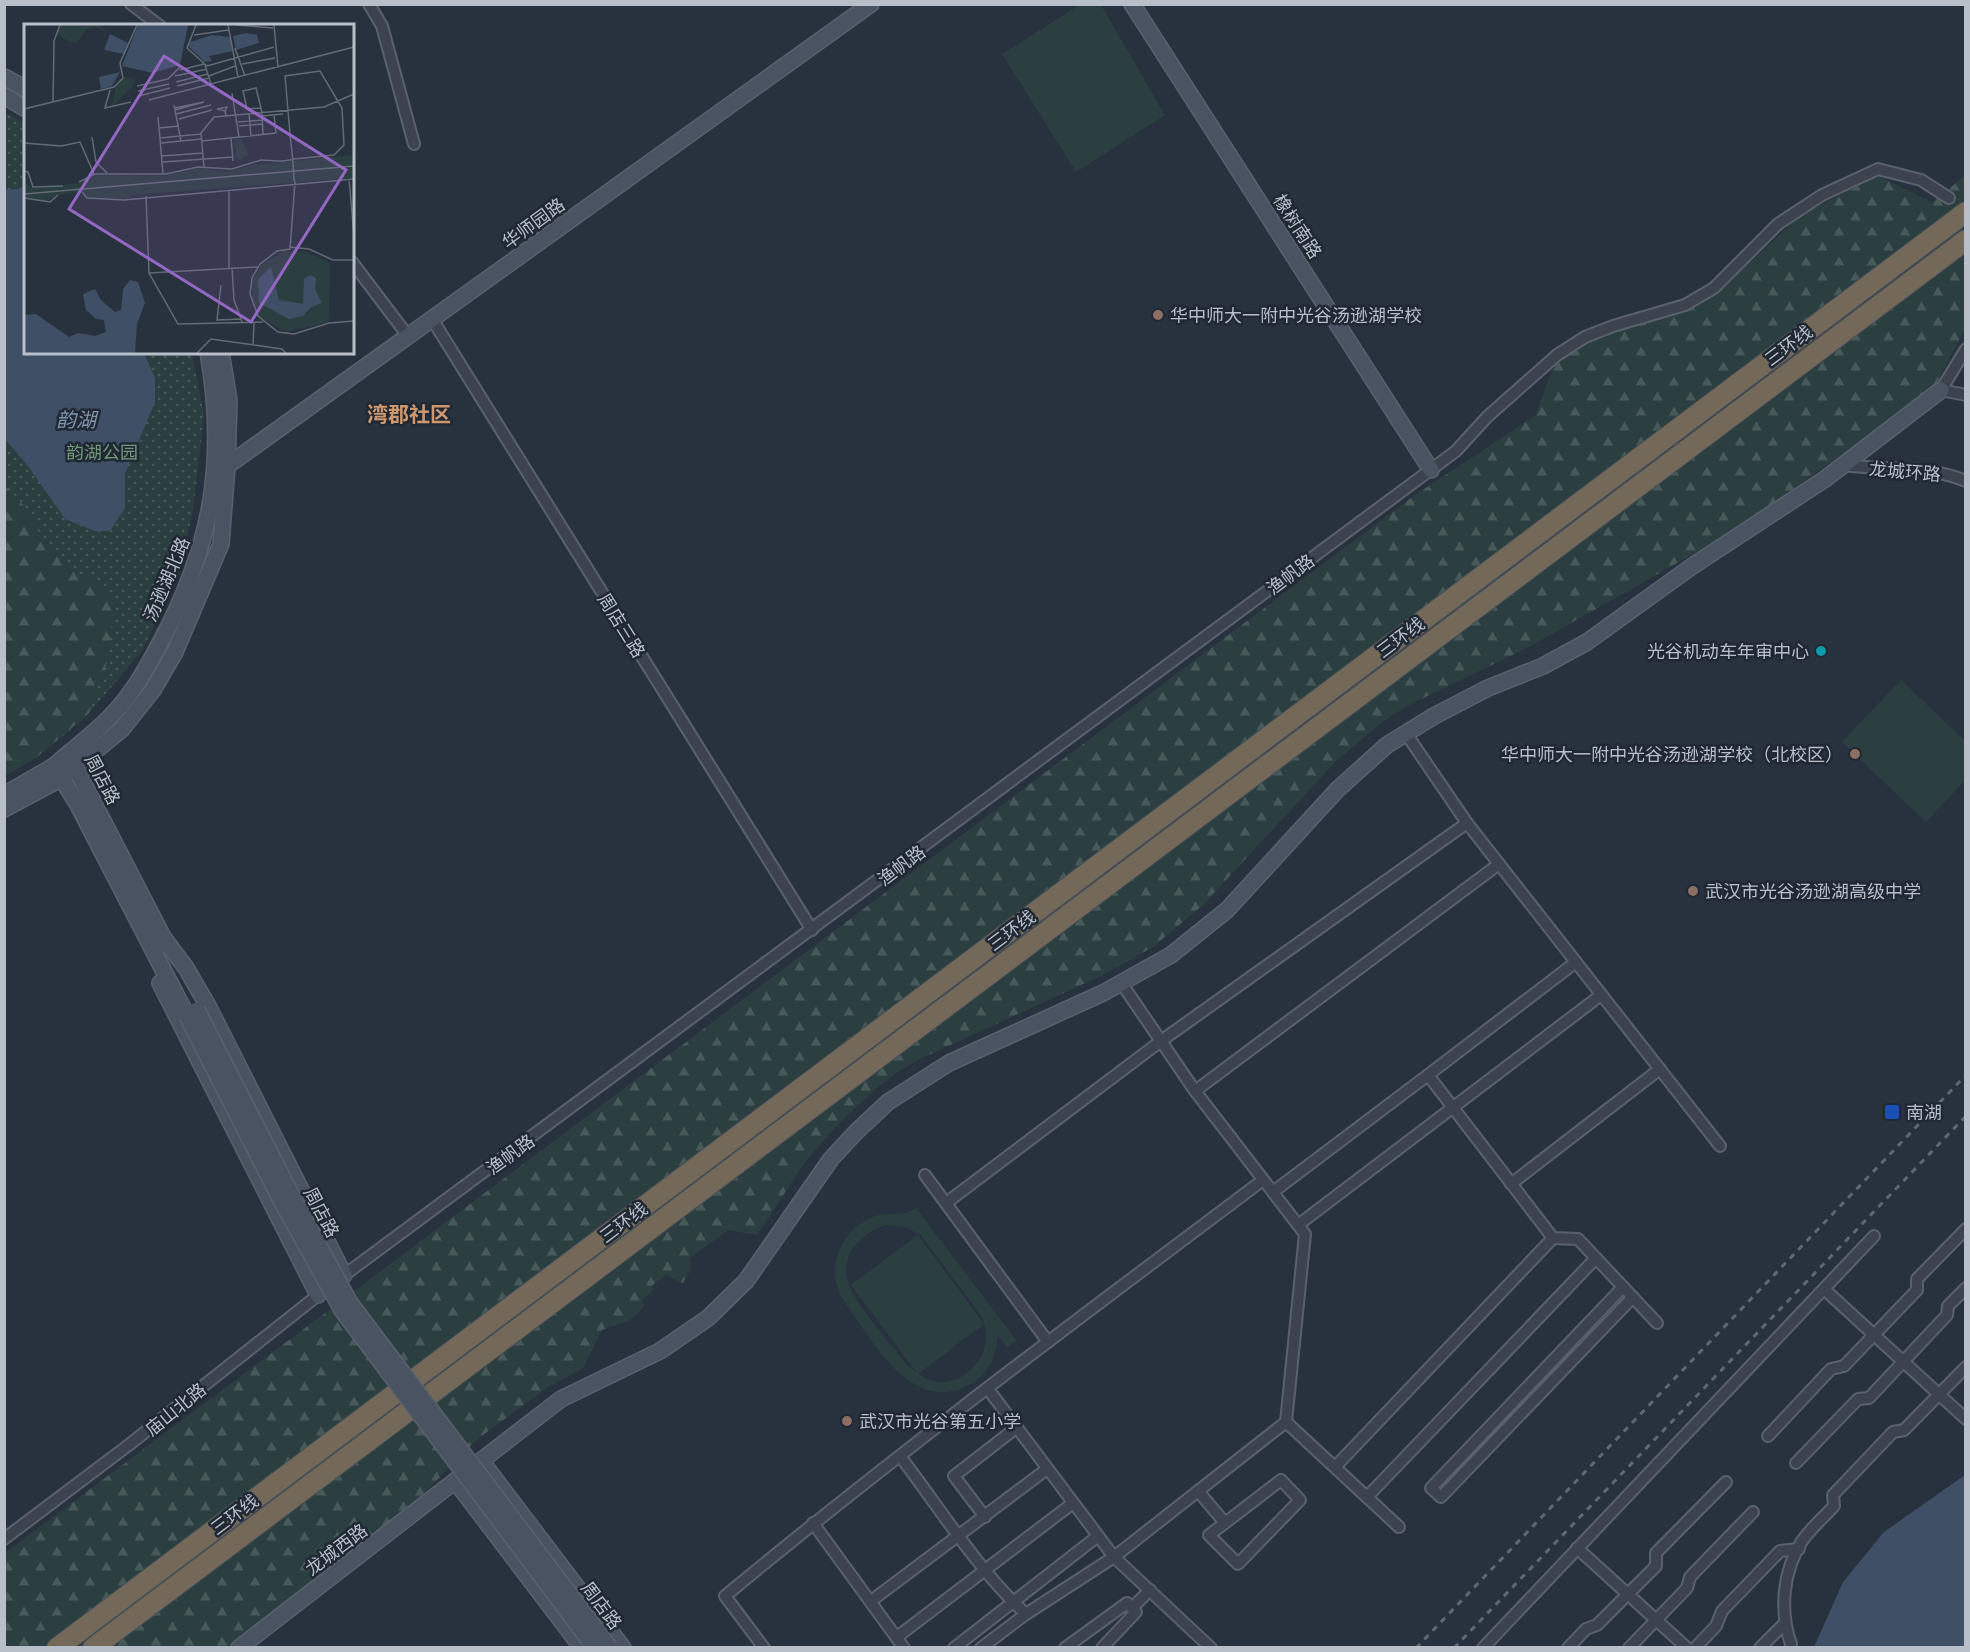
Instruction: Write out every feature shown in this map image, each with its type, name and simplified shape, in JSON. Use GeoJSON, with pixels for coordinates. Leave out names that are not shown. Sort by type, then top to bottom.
{"type":"FeatureCollection","features":[{"type":"Feature","properties":{"kind":"highway","name":"三环线"},"geometry":{"type":"LineString","coordinates":[[57,1647],[1965,212]]}},
{"type":"Feature","properties":{"kind":"highway","name":"三环线"},"geometry":{"type":"LineString","coordinates":[[93,1647],[1965,240]]}},
{"type":"Feature","properties":{"kind":"street"},"geometry":{"type":"LineString","coordinates":[[131,4],[157,24]]}},
{"type":"Feature","properties":{"kind":"street"},"geometry":{"type":"LineString","coordinates":[[369,4],[382,26],[414,144]]}},
{"type":"Feature","properties":{"kind":"street","name":"华师园路"},"geometry":{"type":"LineString","coordinates":[[221,465],[408,336],[872,4]]}},
{"type":"Feature","properties":{"kind":"street","name":"橡树南路"},"geometry":{"type":"LineString","coordinates":[[1132,4],[1431,470]]}},
{"type":"Feature","properties":{"kind":"street"},"geometry":{"type":"LineString","coordinates":[[4,77],[24,88]]}},
{"type":"Feature","properties":{"kind":"street"},"geometry":{"type":"LineString","coordinates":[[4,96],[24,108]]}},
{"type":"Feature","properties":{"kind":"street","name":"渔帆路"},"geometry":{"type":"LineString","coordinates":[[344,1275],[1456,452],[1487,417],[1557,356],[1584,337],[1685,305],[1714,288],[1778,224],[1833,190],[1878,169],[1921,180],[1949,198]]}},
{"type":"Feature","properties":{"kind":"street"},"geometry":{"type":"LineString","coordinates":[[354,265],[408,336]]}},
{"type":"Feature","properties":{"kind":"street","name":"周店三路"},"geometry":{"type":"LineString","coordinates":[[432,319],[812,930]]}},
{"type":"Feature","properties":{"kind":"street"},"geometry":{"type":"LineString","coordinates":[[1965,349],[1941,390],[1965,395]]}},
{"type":"Feature","properties":{"kind":"street","name":"汤逊湖北路"},"geometry":{"type":"LineString","coordinates":[[208,354],[221,465]]}},
{"type":"Feature","properties":{"kind":"street","name":"汤逊湖北路"},"geometry":{"type":"LineString","coordinates":[[58,772],[72,760],[122,729],[153,690],[175,652],[221,544],[221,465],[229,401],[221,354]]}},
{"type":"Feature","properties":{"kind":"street","name":"龙城西路"},"geometry":{"type":"LineString","coordinates":[[239,1647],[561,1399],[660,1352],[722,1306],[754,1271],[831,1160],[888,1102],[949,1063],[1122,984],[1171,955],[1212,924],[1338,789],[1370,759],[1405,732],[1488,688],[1529,673],[1579,647],[1843,465],[1941,390]]}},
{"type":"Feature","properties":{"kind":"street","name":"龙城环路"},"geometry":{"type":"LineString","coordinates":[[1843,465],[1866,468],[1923,468],[1965,481]]}},
{"type":"Feature","properties":{"kind":"street"},"geometry":{"type":"LineString","coordinates":[[1405,732],[1467,823],[1720,1146]]}},
{"type":"Feature","properties":{"kind":"street","name":"周店路"},"geometry":{"type":"LineString","coordinates":[[72,760],[162,936],[192,1013],[282,1202],[342,1310],[595,1647]]}},
{"type":"Feature","properties":{"kind":"street"},"geometry":{"type":"LineString","coordinates":[[4,795],[58,772]]}},
{"type":"Feature","properties":{"kind":"street"},"geometry":{"type":"LineString","coordinates":[[4,809],[58,772]]}},
{"type":"Feature","properties":{"kind":"street","name":"周店路"},"geometry":{"type":"LineString","coordinates":[[58,772],[147,943],[192,1013],[351,1303],[610,1647]]}},
{"type":"Feature","properties":{"kind":"street"},"geometry":{"type":"LineString","coordinates":[[946,1203],[1161,1041],[1467,823]]}},
{"type":"Feature","properties":{"kind":"street"},"geometry":{"type":"LineString","coordinates":[[1195,1091],[1499,864]]}},
{"type":"Feature","properties":{"kind":"street"},"geometry":{"type":"LineString","coordinates":[[162,936],[186,968],[207,1006],[344,1275]]}},
{"type":"Feature","properties":{"kind":"street"},"geometry":{"type":"LineString","coordinates":[[147,943],[160,984],[177,1022],[318,1295]]}},
{"type":"Feature","properties":{"kind":"street"},"geometry":{"type":"LineString","coordinates":[[1273,1192],[1576,962]]}},
{"type":"Feature","properties":{"kind":"street"},"geometry":{"type":"LineString","coordinates":[[981,1647],[1026,1614],[1114,1557],[1286,1422],[1305,1234],[1195,1091],[1122,984]]}},
{"type":"Feature","properties":{"kind":"street"},"geometry":{"type":"LineString","coordinates":[[1298,1225],[1602,995]]}},
{"type":"Feature","properties":{"kind":"street"},"geometry":{"type":"LineString","coordinates":[[1511,1184],[1660,1070]]}},
{"type":"Feature","properties":{"kind":"street"},"geometry":{"type":"LineString","coordinates":[[1428,1075],[1553,1238]]}},
{"type":"Feature","properties":{"kind":"street"},"geometry":{"type":"LineString","coordinates":[[925,1174],[1048,1342]]}},
{"type":"Feature","properties":{"kind":"street"},"geometry":{"type":"LineString","coordinates":[[764,1647],[725,1596],[813,1523],[1263,1180]]}},
{"type":"Feature","properties":{"kind":"street"},"geometry":{"type":"LineString","coordinates":[[1768,1436],[1831,1369],[1844,1366],[1917,1290],[1917,1279],[1965,1229]]}},
{"type":"Feature","properties":{"kind":"street"},"geometry":{"type":"LineString","coordinates":[[1483,1647],[1874,1236]]}},
{"type":"Feature","properties":{"kind":"street"},"geometry":{"type":"LineString","coordinates":[[1335,1467],[1553,1238],[1578,1239],[1657,1323]]}},
{"type":"Feature","properties":{"kind":"street"},"geometry":{"type":"LineString","coordinates":[[1367,1497],[1596,1258]]}},
{"type":"Feature","properties":{"kind":"street","name":"庙山北路"},"geometry":{"type":"LineString","coordinates":[[4,1539],[130,1444],[344,1275]]}},
{"type":"Feature","properties":{"kind":"street"},"geometry":{"type":"LineString","coordinates":[[1623,1287],[1431,1488],[1441,1497],[1633,1297]]}},
{"type":"Feature","properties":{"kind":"street"},"geometry":{"type":"LineString","coordinates":[[1796,1463],[1858,1399],[1869,1398],[1947,1316],[1948,1306],[1965,1288]]}},
{"type":"Feature","properties":{"kind":"street"},"geometry":{"type":"LineString","coordinates":[[1824,1289],[1965,1419]]}},
{"type":"Feature","properties":{"kind":"street"},"geometry":{"type":"LineString","coordinates":[[1791,1644],[1784,1624],[1786,1586],[1791,1564],[1798,1548],[1834,1506],[1833,1495],[1893,1432],[1904,1430],[1965,1367]]}},
{"type":"Feature","properties":{"kind":"street"},"geometry":{"type":"LineString","coordinates":[[1539,1375],[1549,1385]]}},
{"type":"Feature","properties":{"kind":"street"},"geometry":{"type":"LineString","coordinates":[[988,1389],[1114,1557],[1211,1647]]}},
{"type":"Feature","properties":{"kind":"street"},"geometry":{"type":"LineString","coordinates":[[1286,1422],[1399,1527]]}},
{"type":"Feature","properties":{"kind":"street"},"geometry":{"type":"LineString","coordinates":[[985,1517],[954,1476],[1016,1428]]}},
{"type":"Feature","properties":{"kind":"street"},"geometry":{"type":"LineString","coordinates":[[900,1456],[1012,1602],[1026,1614]]}},
{"type":"Feature","properties":{"kind":"street"},"geometry":{"type":"LineString","coordinates":[[482,1462],[623,1647]]}},
{"type":"Feature","properties":{"kind":"street"},"geometry":{"type":"LineString","coordinates":[[870,1600],[1047,1469]]}},
{"type":"Feature","properties":{"kind":"street"},"geometry":{"type":"LineString","coordinates":[[1281,1480],[1300,1500],[1238,1564],[1209,1535],[1225,1523],[1281,1480]]}},
{"type":"Feature","properties":{"kind":"street"},"geometry":{"type":"LineString","coordinates":[[456,1482],[582,1647]]}},
{"type":"Feature","properties":{"kind":"street"},"geometry":{"type":"LineString","coordinates":[[1568,1647],[1586,1629],[1597,1625],[1656,1566],[1656,1553],[1726,1482]]}},
{"type":"Feature","properties":{"kind":"street"},"geometry":{"type":"LineString","coordinates":[[1198,1491],[1225,1523]]}},
{"type":"Feature","properties":{"kind":"street"},"geometry":{"type":"LineString","coordinates":[[897,1637],[1073,1503]]}},
{"type":"Feature","properties":{"kind":"street"},"geometry":{"type":"LineString","coordinates":[[1629,1647],[1687,1588],[1690,1577],[1753,1512]]}},
{"type":"Feature","properties":{"kind":"street"},"geometry":{"type":"LineString","coordinates":[[813,1523],[904,1647]]}},
{"type":"Feature","properties":{"kind":"street"},"geometry":{"type":"LineString","coordinates":[[954,1647],[1098,1536]]}},
{"type":"Feature","properties":{"kind":"street"},"geometry":{"type":"LineString","coordinates":[[1577,1548],[1687,1647]]}},
{"type":"Feature","properties":{"kind":"street"},"geometry":{"type":"LineString","coordinates":[[1695,1647],[1716,1626],[1722,1611],[1780,1551],[1798,1548]]}},
{"type":"Feature","properties":{"kind":"street"},"geometry":{"type":"LineString","coordinates":[[1132,1608],[1150,1590]]}},
{"type":"Feature","properties":{"kind":"street"},"geometry":{"type":"LineString","coordinates":[[1065,1647],[1127,1603],[1136,1612],[1102,1647]]}},
{"type":"Feature","properties":{"kind":"street"},"geometry":{"type":"LineString","coordinates":[[1760,1647],[1784,1624]]}},
{"type":"Feature","properties":{"kind":"green space"},"geometry":{"type":"Polygon","coordinates":[[[1081,4],[1101,5],[1165,115],[1076,172],[1002,54],[1081,4]]]}},
{"type":"Feature","properties":{"kind":"green space","name":"韵湖公园"},"geometry":{"type":"Polygon","coordinates":[[[4,112],[24,122],[24,354],[192,354],[204,415],[193,511],[178,575],[142,651],[85,718],[37,757],[5,776],[4,112]]]}},
{"type":"Feature","properties":{"kind":"green space"},"geometry":{"type":"Polygon","coordinates":[[[1878,176],[1932,202],[1965,176],[1965,329],[1934,388],[1739,528],[1527,648],[1407,706],[1381,723],[1336,761],[1202,906],[1153,947],[1105,974],[918,1060],[899,1071],[871,1093],[837,1125],[805,1162],[757,1235],[728,1230],[690,1258],[691,1269],[683,1283],[666,1275],[652,1286],[654,1290],[642,1300],[645,1306],[630,1320],[602,1330],[583,1368],[548,1387],[475,1441],[403,1515],[230,1647],[5,1648],[5,1553],[1415,495],[1535,416],[1557,358],[1617,326],[1675,316],[1720,291],[1801,215],[1878,176]]]}},
{"type":"Feature","properties":{"kind":"green space"},"geometry":{"type":"Polygon","coordinates":[[[4,485],[21,502],[43,539],[69,570],[102,581],[112,602],[107,662],[89,713],[37,757],[5,776],[4,485]]]}},
{"type":"Feature","properties":{"kind":"green space"},"geometry":{"type":"Polygon","coordinates":[[[1901,680],[1965,741],[1965,780],[1926,822],[1842,742],[1901,680]]]}},
{"type":"Feature","properties":{"kind":"green space"},"geometry":{"type":"Polygon","coordinates":[[[916,1208],[1016,1340],[1007,1347],[998,1336],[993,1359],[986,1371],[969,1385],[948,1392],[928,1390],[911,1382],[894,1368],[866,1333],[842,1298],[837,1286],[835,1273],[837,1260],[847,1236],[867,1220],[880,1215],[911,1211],[916,1208]],[[886,1225],[868,1233],[854,1247],[849,1256],[846,1275],[849,1285],[867,1315],[907,1365],[917,1373],[851,1285],[918,1235],[984,1324],[982,1317],[921,1235],[905,1227],[886,1225]],[[984,1324],[918,1374],[932,1381],[946,1382],[959,1378],[971,1370],[979,1359],[985,1346],[984,1324]]]}},
{"type":"Feature","properties":{"kind":"water","name":"韵湖"},"geometry":{"type":"Polygon","coordinates":[[[24,188],[24,354],[144,354],[155,378],[155,402],[125,474],[125,508],[110,531],[95,531],[65,519],[28,466],[5,439],[5,190],[24,188]]]}},
{"type":"Feature","properties":{"kind":"water"},"geometry":{"type":"Polygon","coordinates":[[[1965,1475],[1965,1647],[1814,1647],[1843,1582],[1884,1532],[1965,1475]]]}},
{"type":"Feature","properties":{"kind":"railway"},"geometry":{"type":"LineString","coordinates":[[1416,1648],[1966,1075]]}},
{"type":"Feature","properties":{"kind":"railway"},"geometry":{"type":"LineString","coordinates":[[1454,1648],[1966,1116]]}},
{"type":"Feature","properties":{"kind":"place","name":"华中师大一附中光谷汤逊湖学校"},"geometry":{"type":"Point","coordinates":[1158,315]}},
{"type":"Feature","properties":{"kind":"place","name":"光谷机动车年审中心"},"geometry":{"type":"Point","coordinates":[1821,651]}},
{"type":"Feature","properties":{"kind":"place","name":"华中师大一附中光谷汤逊湖学校（北校区）"},"geometry":{"type":"Point","coordinates":[1855,754]}},
{"type":"Feature","properties":{"kind":"place","name":"武汉市光谷汤逊湖高级中学"},"geometry":{"type":"Point","coordinates":[1693,891]}},
{"type":"Feature","properties":{"kind":"place","name":"南湖"},"geometry":{"type":"Point","coordinates":[1892,1112]}},
{"type":"Feature","properties":{"kind":"place","name":"武汉市光谷第五小学"},"geometry":{"type":"Point","coordinates":[847,1421]}},
{"type":"Feature","properties":{"kind":"district","name":"湾郡社区"},"geometry":{"type":"Point","coordinates":[409,414]}}]}
